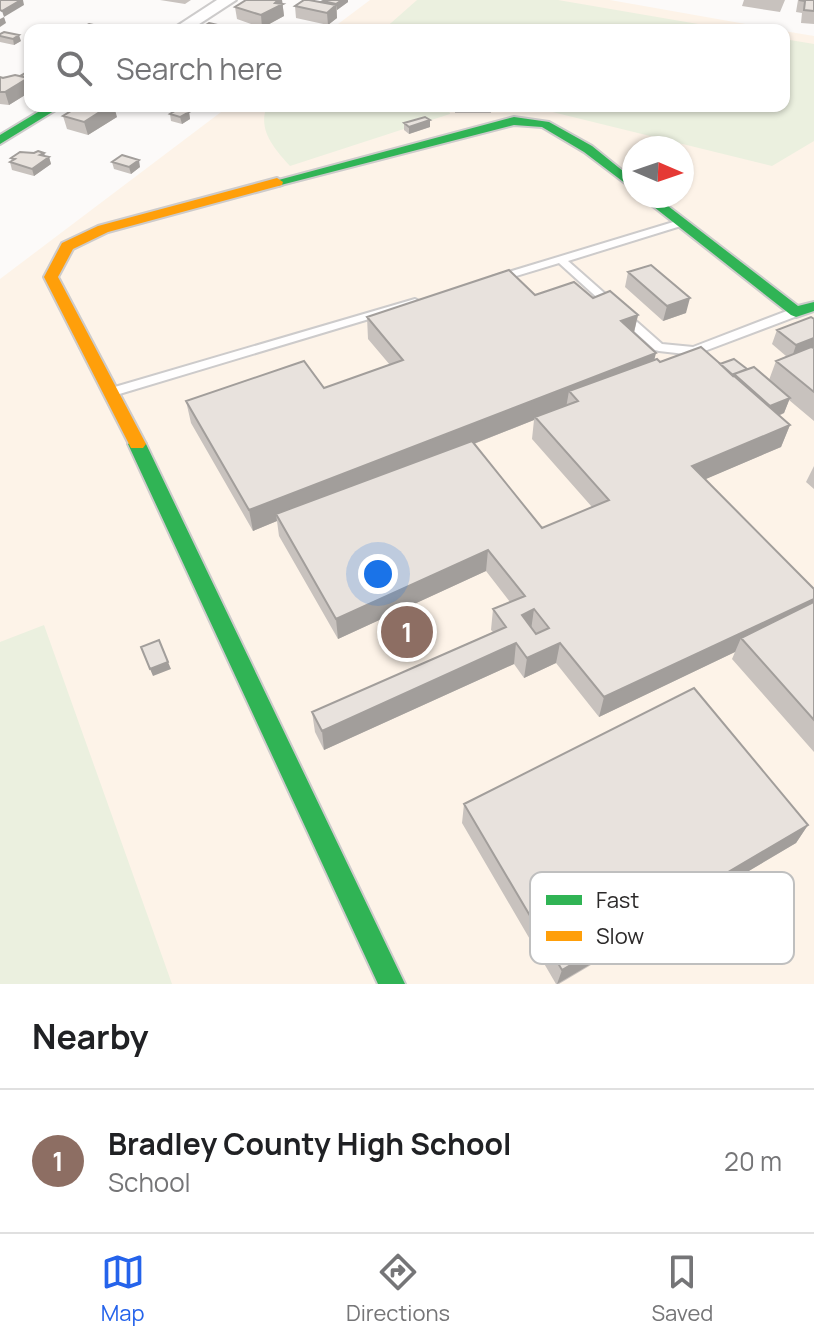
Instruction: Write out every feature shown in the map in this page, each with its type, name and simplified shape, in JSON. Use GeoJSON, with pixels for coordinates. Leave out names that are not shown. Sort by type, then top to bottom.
{"type":"FeatureCollection","features":[{"type":"Feature","properties":{"kind":"street"},"geometry":{"type":"LineString","coordinates":[[189,24],[228,0]]}},
{"type":"Feature","properties":{"kind":"street"},"geometry":{"type":"LineString","coordinates":[[0,140],[46,112]]}},
{"type":"Feature","properties":{"kind":"street"},"geometry":{"type":"LineString","coordinates":[[392,984],[112,392],[51,277],[67,246],[103,229],[514,121],[545,124],[588,149],[622,176]]}},
{"type":"Feature","properties":{"kind":"street"},"geometry":{"type":"LineString","coordinates":[[662,208],[796,312],[814,306]]}},
{"type":"Feature","properties":{"kind":"lane"},"geometry":{"type":"LineString","coordinates":[[482,283],[680,223]]}},
{"type":"Feature","properties":{"kind":"lane"},"geometry":{"type":"LineString","coordinates":[[560,259],[652,342],[670,349],[694,351],[796,312]]}},
{"type":"Feature","properties":{"kind":"lane"},"geometry":{"type":"LineString","coordinates":[[112,392],[424,299]]}},
{"type":"Feature","properties":{"kind":"shaded area"},"geometry":{"type":"Polygon","coordinates":[[[370,0],[610,0],[745,24],[338,24],[370,0]]]}},
{"type":"Feature","properties":{"kind":"shaded area"},"geometry":{"type":"Polygon","coordinates":[[[790,32],[814,36],[814,984],[0,984],[0,279],[221,112],[790,112],[790,32]]]}},
{"type":"Feature","properties":{"kind":"green space"},"geometry":{"type":"Polygon","coordinates":[[[417,0],[558,0],[698,24],[390,24],[417,0]]]}},
{"type":"Feature","properties":{"kind":"green space"},"geometry":{"type":"Polygon","coordinates":[[[790,40],[814,44],[814,141],[772,166],[694,147],[694,136],[650,136],[552,112],[790,112],[790,40]]]}},
{"type":"Feature","properties":{"kind":"green space"},"geometry":{"type":"Polygon","coordinates":[[[266,112],[450,114],[290,166],[273,146],[266,131],[266,112]]]}},
{"type":"Feature","properties":{"kind":"green space"},"geometry":{"type":"Polygon","coordinates":[[[44,625],[172,984],[0,984],[0,642],[44,625]]]}},
{"type":"Feature","properties":{"kind":"building"},"geometry":{"type":"Polygon","coordinates":[[[0,0],[21,0],[2,11],[0,0]]]}},
{"type":"Feature","properties":{"kind":"building"},"geometry":{"type":"Polygon","coordinates":[[[246,0],[278,0],[275,3],[283,4],[261,15],[235,7],[246,0]]]}},
{"type":"Feature","properties":{"kind":"building"},"geometry":{"type":"Polygon","coordinates":[[[304,0],[336,5],[327,13],[295,6],[304,0]]]}},
{"type":"Feature","properties":{"kind":"building"},"geometry":{"type":"Polygon","coordinates":[[[325,0],[342,0],[336,4],[325,0]]]}},
{"type":"Feature","properties":{"kind":"building"},"geometry":{"type":"Polygon","coordinates":[[[799,0],[814,0],[814,11],[804,10],[805,1],[799,0]]]}},
{"type":"Feature","properties":{"kind":"building"},"geometry":{"type":"Polygon","coordinates":[[[4,32],[19,35],[13,39],[0,36],[4,32]]]}},
{"type":"Feature","properties":{"kind":"building"},"geometry":{"type":"Polygon","coordinates":[[[15,75],[24,77],[24,80],[0,92],[0,77],[15,75]]]}},
{"type":"Feature","properties":{"kind":"building"},"geometry":{"type":"Polygon","coordinates":[[[69,112],[100,112],[84,122],[63,116],[69,112]]]}},
{"type":"Feature","properties":{"kind":"building"},"geometry":{"type":"Polygon","coordinates":[[[173,112],[189,112],[180,117],[170,114],[173,112]]]}},
{"type":"Feature","properties":{"kind":"building"},"geometry":{"type":"Polygon","coordinates":[[[425,117],[430,120],[409,127],[404,123],[425,117]]]}},
{"type":"Feature","properties":{"kind":"building"},"geometry":{"type":"Polygon","coordinates":[[[20,152],[44,153],[40,155],[49,157],[32,169],[10,162],[20,152]]]}},
{"type":"Feature","properties":{"kind":"building"},"geometry":{"type":"Polygon","coordinates":[[[122,155],[139,160],[129,167],[112,162],[122,155]]]}},
{"type":"Feature","properties":{"kind":"building"},"geometry":{"type":"Polygon","coordinates":[[[651,265],[690,298],[667,306],[628,272],[651,265]]]}},
{"type":"Feature","properties":{"kind":"building"},"geometry":{"type":"Polygon","coordinates":[[[509,270],[535,295],[574,282],[593,298],[610,291],[638,315],[621,321],[656,353],[249,510],[186,401],[304,361],[324,388],[403,360],[367,317],[509,270]]]}},
{"type":"Feature","properties":{"kind":"building"},"geometry":{"type":"Polygon","coordinates":[[[811,317],[814,319],[814,338],[796,345],[777,330],[811,317]]]}},
{"type":"Feature","properties":{"kind":"building"},"geometry":{"type":"Polygon","coordinates":[[[701,347],[790,425],[692,466],[814,589],[814,599],[604,697],[560,643],[527,658],[516,643],[322,731],[312,712],[506,627],[493,609],[525,596],[488,550],[336,619],[276,514],[472,441],[542,528],[609,500],[535,417],[578,401],[569,391],[657,359],[660,362],[701,347]],[[534,609],[522,615],[536,634],[549,628],[534,609]]]}},
{"type":"Feature","properties":{"kind":"building"},"geometry":{"type":"Polygon","coordinates":[[[814,348],[814,392],[776,361],[814,348]]]}},
{"type":"Feature","properties":{"kind":"building"},"geometry":{"type":"Polygon","coordinates":[[[734,359],[747,369],[733,376],[720,364],[734,359]]]}},
{"type":"Feature","properties":{"kind":"building"},"geometry":{"type":"Polygon","coordinates":[[[754,367],[790,398],[770,406],[734,374],[754,367]]]}},
{"type":"Feature","properties":{"kind":"building"},"geometry":{"type":"Polygon","coordinates":[[[814,602],[814,720],[741,638],[814,602]]]}},
{"type":"Feature","properties":{"kind":"building"},"geometry":{"type":"Polygon","coordinates":[[[159,640],[168,662],[150,669],[141,647],[159,640]]]}},
{"type":"Feature","properties":{"kind":"building"},"geometry":{"type":"Polygon","coordinates":[[[694,688],[808,825],[728,872],[530,872],[530,916],[464,804],[694,688]]]}},
{"type":"Feature","properties":{"kind":"building"},"geometry":{"type":"Polygon","coordinates":[[[558,964],[572,964],[562,970],[558,964]]]}},
{"type":"Feature","properties":{"kind":"traffic: fast"},"geometry":{"type":"LineString","coordinates":[[0,140],[46,112]]}},
{"type":"Feature","properties":{"kind":"traffic: fast"},"geometry":{"type":"LineString","coordinates":[[277,182],[514,121],[545,124],[588,149],[622,176]]}},
{"type":"Feature","properties":{"kind":"traffic: fast"},"geometry":{"type":"LineString","coordinates":[[662,208],[796,312],[814,306]]}},
{"type":"Feature","properties":{"kind":"traffic: fast"},"geometry":{"type":"LineString","coordinates":[[137,444],[392,984]]}},
{"type":"Feature","properties":{"kind":"traffic: slow"},"geometry":{"type":"LineString","coordinates":[[137,444],[51,277],[67,246],[103,229],[277,182]]}},
{"type":"Feature","properties":{"kind":"place","name":"Bradley County High School"},"geometry":{"type":"Point","coordinates":[407,632]}}]}
